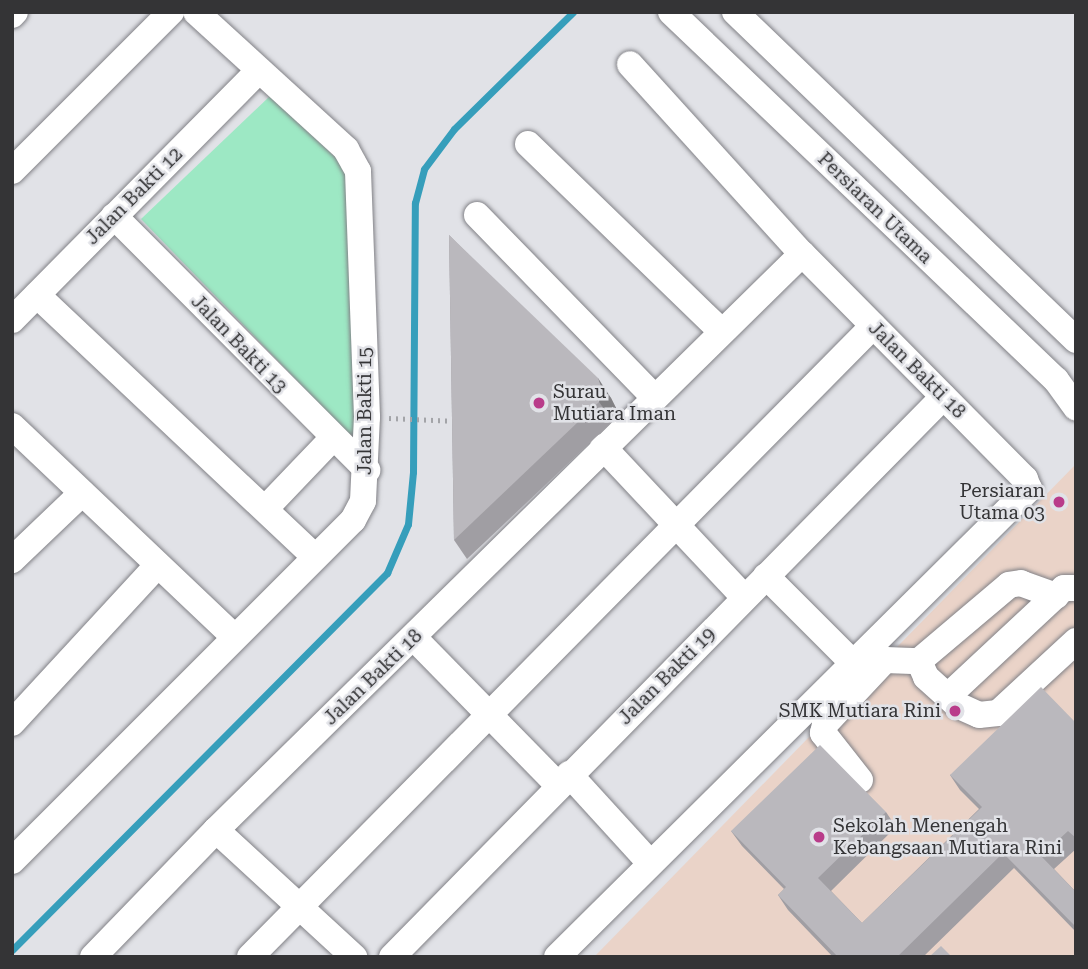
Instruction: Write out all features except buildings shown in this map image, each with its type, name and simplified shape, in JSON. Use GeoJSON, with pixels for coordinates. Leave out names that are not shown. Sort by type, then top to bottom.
{"type":"FeatureCollection","features":[{"type":"Feature","properties":{"kind":"street"},"geometry":{"type":"LineString","coordinates":[[12,171],[171,12]]}},
{"type":"Feature","properties":{"kind":"street","name":"Jalan Bakti 15"},"geometry":{"type":"LineString","coordinates":[[12,861],[353,520],[363,501],[367,470],[367,417],[358,170],[346,149],[257,72],[196,12]]}},
{"type":"Feature","properties":{"kind":"street","name":"Persiaran Utama"},"geometry":{"type":"LineString","coordinates":[[671,12],[1056,380],[1076,408]]}},
{"type":"Feature","properties":{"kind":"street"},"geometry":{"type":"LineString","coordinates":[[735,12],[1076,340]]}},
{"type":"Feature","properties":{"kind":"street","name":"Jalan Bakti 18"},"geometry":{"type":"LineString","coordinates":[[631,64],[802,254],[1025,479],[1029,489],[853,663]]}},
{"type":"Feature","properties":{"kind":"street","name":"Jalan Bakti 12"},"geometry":{"type":"LineString","coordinates":[[12,320],[257,72]]}},
{"type":"Feature","properties":{"kind":"street"},"geometry":{"type":"LineString","coordinates":[[528,144],[721,331]]}},
{"type":"Feature","properties":{"kind":"street"},"geometry":{"type":"LineString","coordinates":[[477,215],[653,396]]}},
{"type":"Feature","properties":{"kind":"street","name":"Jalan Bakti 13"},"geometry":{"type":"LineString","coordinates":[[114,216],[331,439],[367,470]]}},
{"type":"Feature","properties":{"kind":"street","name":"Jalan Bakti 18"},"geometry":{"type":"LineString","coordinates":[[93,957],[216,830],[414,638],[653,396],[802,254]]}},
{"type":"Feature","properties":{"kind":"street"},"geometry":{"type":"LineString","coordinates":[[37,295],[315,557]]}},
{"type":"Feature","properties":{"kind":"street"},"geometry":{"type":"LineString","coordinates":[[250,957],[491,716],[873,326]]}},
{"type":"Feature","properties":{"kind":"street","name":"Jalan Bakti 19"},"geometry":{"type":"LineString","coordinates":[[392,957],[943,397]]}},
{"type":"Feature","properties":{"kind":"street"},"geometry":{"type":"LineString","coordinates":[[12,426],[234,637]]}},
{"type":"Feature","properties":{"kind":"street"},"geometry":{"type":"LineString","coordinates":[[265,509],[331,439]]}},
{"type":"Feature","properties":{"kind":"street"},"geometry":{"type":"LineString","coordinates":[[603,447],[744,597]]}},
{"type":"Feature","properties":{"kind":"street"},"geometry":{"type":"LineString","coordinates":[[12,560],[82,493]]}},
{"type":"Feature","properties":{"kind":"street"},"geometry":{"type":"LineString","coordinates":[[12,723],[158,565]]}},
{"type":"Feature","properties":{"kind":"street"},"geometry":{"type":"LineString","coordinates":[[557,957],[853,663],[766,576]]}},
{"type":"Feature","properties":{"kind":"street"},"geometry":{"type":"LineString","coordinates":[[860,780],[827,740],[825,724],[885,660],[919,661],[1009,585],[1021,583],[1066,592]]}},
{"type":"Feature","properties":{"kind":"street"},"geometry":{"type":"LineString","coordinates":[[948,696],[1066,592]]}},
{"type":"Feature","properties":{"kind":"street"},"geometry":{"type":"LineString","coordinates":[[414,638],[491,716],[564,780],[650,863]]}},
{"type":"Feature","properties":{"kind":"street"},"geometry":{"type":"LineString","coordinates":[[919,661],[926,677],[948,696],[979,715],[998,713],[1076,641]]}},
{"type":"Feature","properties":{"kind":"street"},"geometry":{"type":"LineString","coordinates":[[216,830],[302,905],[354,957]]}},
{"type":"Feature","properties":{"kind":"path"},"geometry":{"type":"LineString","coordinates":[[367,417],[464,421]]}},
{"type":"Feature","properties":{"kind":"shaded area","name":"SMK Mutiara Rini"},"geometry":{"type":"Polygon","coordinates":[[[1076,464],[1076,957],[594,957],[1076,464]]]}},
{"type":"Feature","properties":{"kind":"green space"},"geometry":{"type":"Polygon","coordinates":[[[270,96],[351,172],[365,451],[141,219],[270,96]]]}},
{"type":"Feature","properties":{"kind":"waterway"},"geometry":{"type":"LineString","coordinates":[[12,950],[387,573],[408,524],[413,472],[415,203],[424,169],[454,129],[573,12]]}},
{"type":"Feature","properties":{"kind":"place","name":"Surau Mutiara Iman"},"geometry":{"type":"Point","coordinates":[539,403]}},
{"type":"Feature","properties":{"kind":"place","name":"Persiaran Utama 03"},"geometry":{"type":"Point","coordinates":[1059,502]}},
{"type":"Feature","properties":{"kind":"place","name":"SMK Mutiara Rini"},"geometry":{"type":"Point","coordinates":[955,711]}},
{"type":"Feature","properties":{"kind":"place","name":"Sekolah Menengah Kebangsaan Mutiara Rini"},"geometry":{"type":"Point","coordinates":[819,837]}}]}
